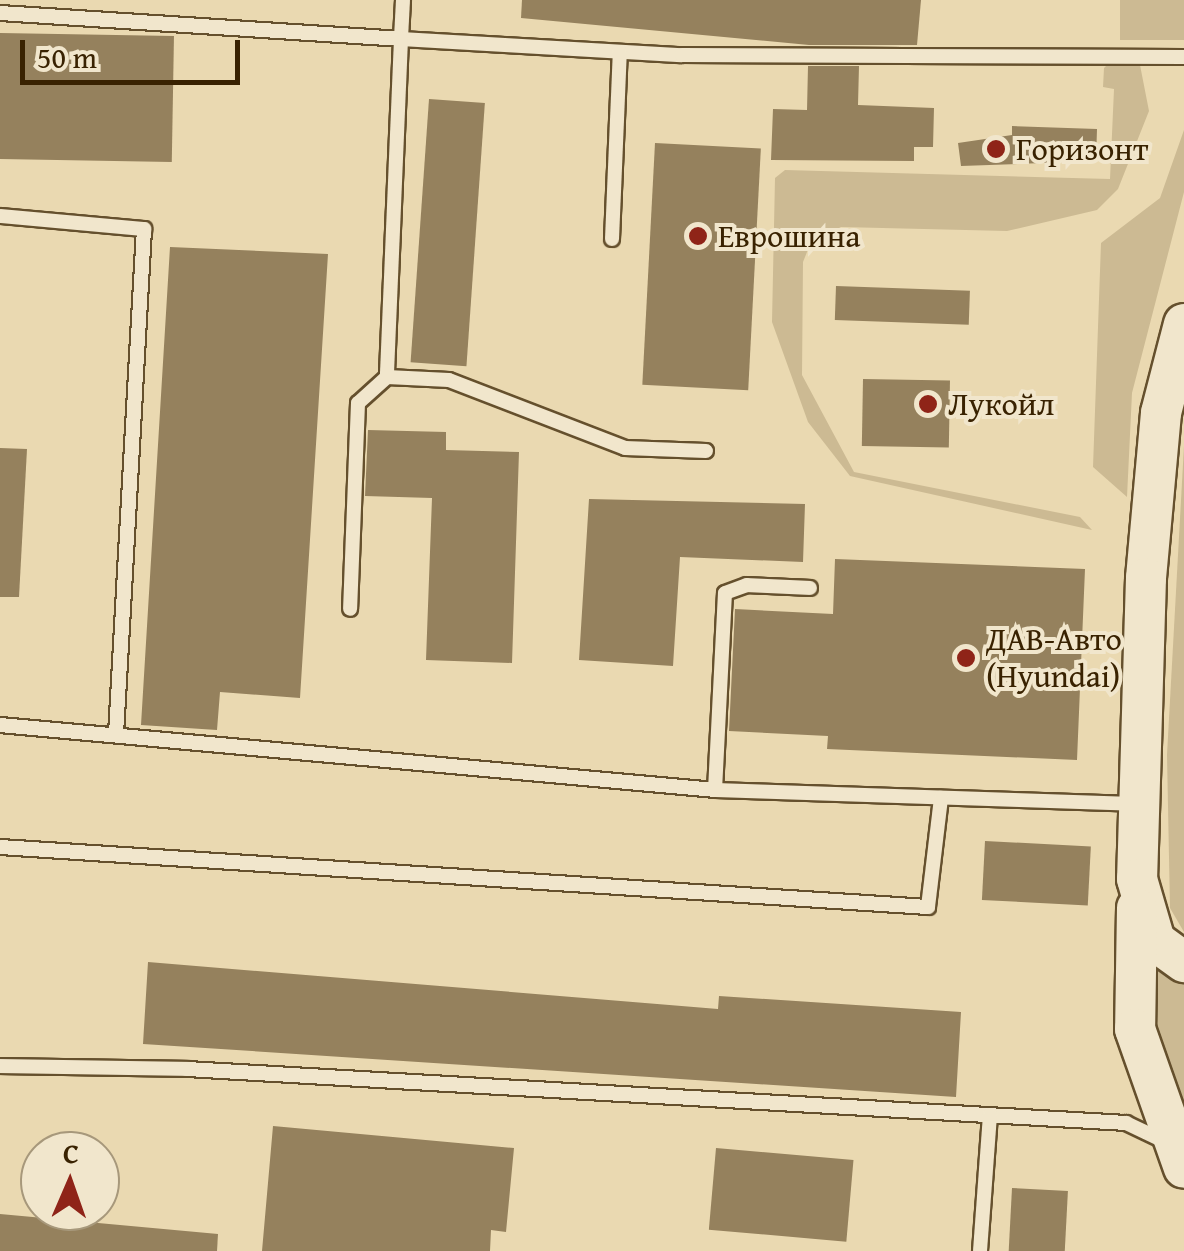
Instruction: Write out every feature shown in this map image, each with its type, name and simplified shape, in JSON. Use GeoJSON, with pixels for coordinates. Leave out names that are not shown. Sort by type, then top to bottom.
{"type":"FeatureCollection","features":[{"type":"Feature","properties":{"kind":"street"},"geometry":{"type":"LineString","coordinates":[[1178,1156],[1135,1029],[1140,804],[1159,431],[1184,324]]}},
{"type":"Feature","properties":{"kind":"street"},"geometry":{"type":"LineString","coordinates":[[1138,879],[1155,941],[1184,962]]}},
{"type":"Feature","properties":{"kind":"lane"},"geometry":{"type":"LineString","coordinates":[[387,377],[403,0]]}},
{"type":"Feature","properties":{"kind":"lane"},"geometry":{"type":"LineString","coordinates":[[0,13],[620,52],[1184,56]]}},
{"type":"Feature","properties":{"kind":"lane"},"geometry":{"type":"LineString","coordinates":[[612,239],[620,52]]}},
{"type":"Feature","properties":{"kind":"lane"},"geometry":{"type":"LineString","coordinates":[[0,216],[144,230],[116,735]]}},
{"type":"Feature","properties":{"kind":"lane"},"geometry":{"type":"LineString","coordinates":[[350,609],[358,403],[387,377],[449,380],[625,448],[706,451]]}},
{"type":"Feature","properties":{"kind":"lane"},"geometry":{"type":"LineString","coordinates":[[715,790],[725,594],[747,585],[810,588]]}},
{"type":"Feature","properties":{"kind":"lane"},"geometry":{"type":"LineString","coordinates":[[0,725],[715,790],[1140,804]]}},
{"type":"Feature","properties":{"kind":"lane"},"geometry":{"type":"LineString","coordinates":[[0,847],[928,907],[942,798]]}},
{"type":"Feature","properties":{"kind":"lane"},"geometry":{"type":"LineString","coordinates":[[0,1066],[187,1069],[1126,1123],[1178,1156]]}},
{"type":"Feature","properties":{"kind":"lane"},"geometry":{"type":"LineString","coordinates":[[980,1251],[990,1115]]}},
{"type":"Feature","properties":{"kind":"shaded area"},"geometry":{"type":"Polygon","coordinates":[[[1120,0],[1184,0],[1184,40],[1120,40],[1120,0]]]}},
{"type":"Feature","properties":{"kind":"shaded area"},"geometry":{"type":"Polygon","coordinates":[[[1115,57],[1140,65],[1149,111],[1118,189],[1097,210],[1007,231],[841,227],[811,242],[803,262],[802,375],[854,472],[1080,517],[1092,530],[850,476],[808,422],[772,322],[775,178],[785,170],[1110,179],[1114,89],[1103,87],[1104,68],[1115,57]]]}},
{"type":"Feature","properties":{"kind":"shaded area"},"geometry":{"type":"Polygon","coordinates":[[[1184,130],[1184,192],[1132,393],[1127,497],[1093,467],[1101,243],[1160,198],[1184,130]]]}},
{"type":"Feature","properties":{"kind":"shaded area"},"geometry":{"type":"Polygon","coordinates":[[[1184,446],[1184,932],[1170,908],[1167,755],[1184,446]]]}},
{"type":"Feature","properties":{"kind":"shaded area"},"geometry":{"type":"Polygon","coordinates":[[[1147,963],[1184,984],[1184,1147],[1162,1094],[1147,963]]]}},
{"type":"Feature","properties":{"kind":"building"},"geometry":{"type":"Polygon","coordinates":[[[522,0],[921,0],[917,45],[809,45],[521,18],[522,0]]]}},
{"type":"Feature","properties":{"kind":"building"},"geometry":{"type":"Polygon","coordinates":[[[0,33],[174,36],[172,162],[0,159],[0,33]]]}},
{"type":"Feature","properties":{"kind":"building"},"geometry":{"type":"Polygon","coordinates":[[[808,66],[859,66],[858,105],[934,108],[933,147],[914,147],[914,161],[771,160],[773,109],[807,110],[808,66]]]}},
{"type":"Feature","properties":{"kind":"building"},"geometry":{"type":"Polygon","coordinates":[[[429,99],[485,103],[466,366],[411,362],[429,99]]]}},
{"type":"Feature","properties":{"kind":"building"},"geometry":{"type":"Polygon","coordinates":[[[1012,126],[1097,129],[1096,161],[961,166],[958,143],[1012,135],[1012,126]]]}},
{"type":"Feature","properties":{"kind":"building"},"geometry":{"type":"Polygon","coordinates":[[[655,143],[761,149],[748,390],[642,385],[655,143]]]}},
{"type":"Feature","properties":{"kind":"building"},"geometry":{"type":"Polygon","coordinates":[[[170,247],[328,254],[300,698],[220,692],[217,730],[141,725],[170,247]]]}},
{"type":"Feature","properties":{"kind":"building"},"geometry":{"type":"Polygon","coordinates":[[[836,286],[970,291],[969,325],[835,320],[836,286]]]}},
{"type":"Feature","properties":{"kind":"building"},"geometry":{"type":"Polygon","coordinates":[[[863,379],[950,381],[949,448],[862,446],[863,379]]]}},
{"type":"Feature","properties":{"kind":"building"},"geometry":{"type":"Polygon","coordinates":[[[368,430],[446,432],[446,450],[519,452],[512,663],[426,660],[432,498],[365,496],[368,430]]]}},
{"type":"Feature","properties":{"kind":"building"},"geometry":{"type":"Polygon","coordinates":[[[0,448],[27,449],[19,597],[0,597],[0,448]]]}},
{"type":"Feature","properties":{"kind":"building"},"geometry":{"type":"Polygon","coordinates":[[[589,499],[805,504],[803,562],[680,557],[673,666],[579,660],[589,499]]]}},
{"type":"Feature","properties":{"kind":"building"},"geometry":{"type":"Polygon","coordinates":[[[835,559],[1085,569],[1077,760],[827,749],[828,736],[729,731],[735,609],[833,614],[835,559]]]}},
{"type":"Feature","properties":{"kind":"building"},"geometry":{"type":"Polygon","coordinates":[[[985,841],[1091,847],[1088,905],[982,900],[985,841]]]}},
{"type":"Feature","properties":{"kind":"building"},"geometry":{"type":"Polygon","coordinates":[[[148,962],[718,1009],[719,996],[961,1012],[956,1097],[143,1044],[148,962]]]}},
{"type":"Feature","properties":{"kind":"building"},"geometry":{"type":"Polygon","coordinates":[[[273,1126],[514,1148],[506,1232],[491,1230],[490,1251],[262,1251],[273,1126]]]}},
{"type":"Feature","properties":{"kind":"building"},"geometry":{"type":"Polygon","coordinates":[[[716,1148],[853,1160],[846,1242],[709,1230],[716,1148]]]}},
{"type":"Feature","properties":{"kind":"building"},"geometry":{"type":"Polygon","coordinates":[[[1012,1188],[1068,1191],[1065,1251],[1009,1251],[1012,1188]]]}},
{"type":"Feature","properties":{"kind":"building"},"geometry":{"type":"Polygon","coordinates":[[[0,1214],[20,1216],[20,1231],[120,1231],[120,1225],[218,1234],[217,1251],[0,1251],[0,1214]]]}},
{"type":"Feature","properties":{"kind":"place","name":"Горизонт"},"geometry":{"type":"Point","coordinates":[996,149]}},
{"type":"Feature","properties":{"kind":"place","name":"Еврошина"},"geometry":{"type":"Point","coordinates":[698,236]}},
{"type":"Feature","properties":{"kind":"place","name":"Лукойл"},"geometry":{"type":"Point","coordinates":[928,404]}},
{"type":"Feature","properties":{"kind":"place","name":"ДАВ-Авто (Hyundai)"},"geometry":{"type":"Point","coordinates":[966,658]}}]}
